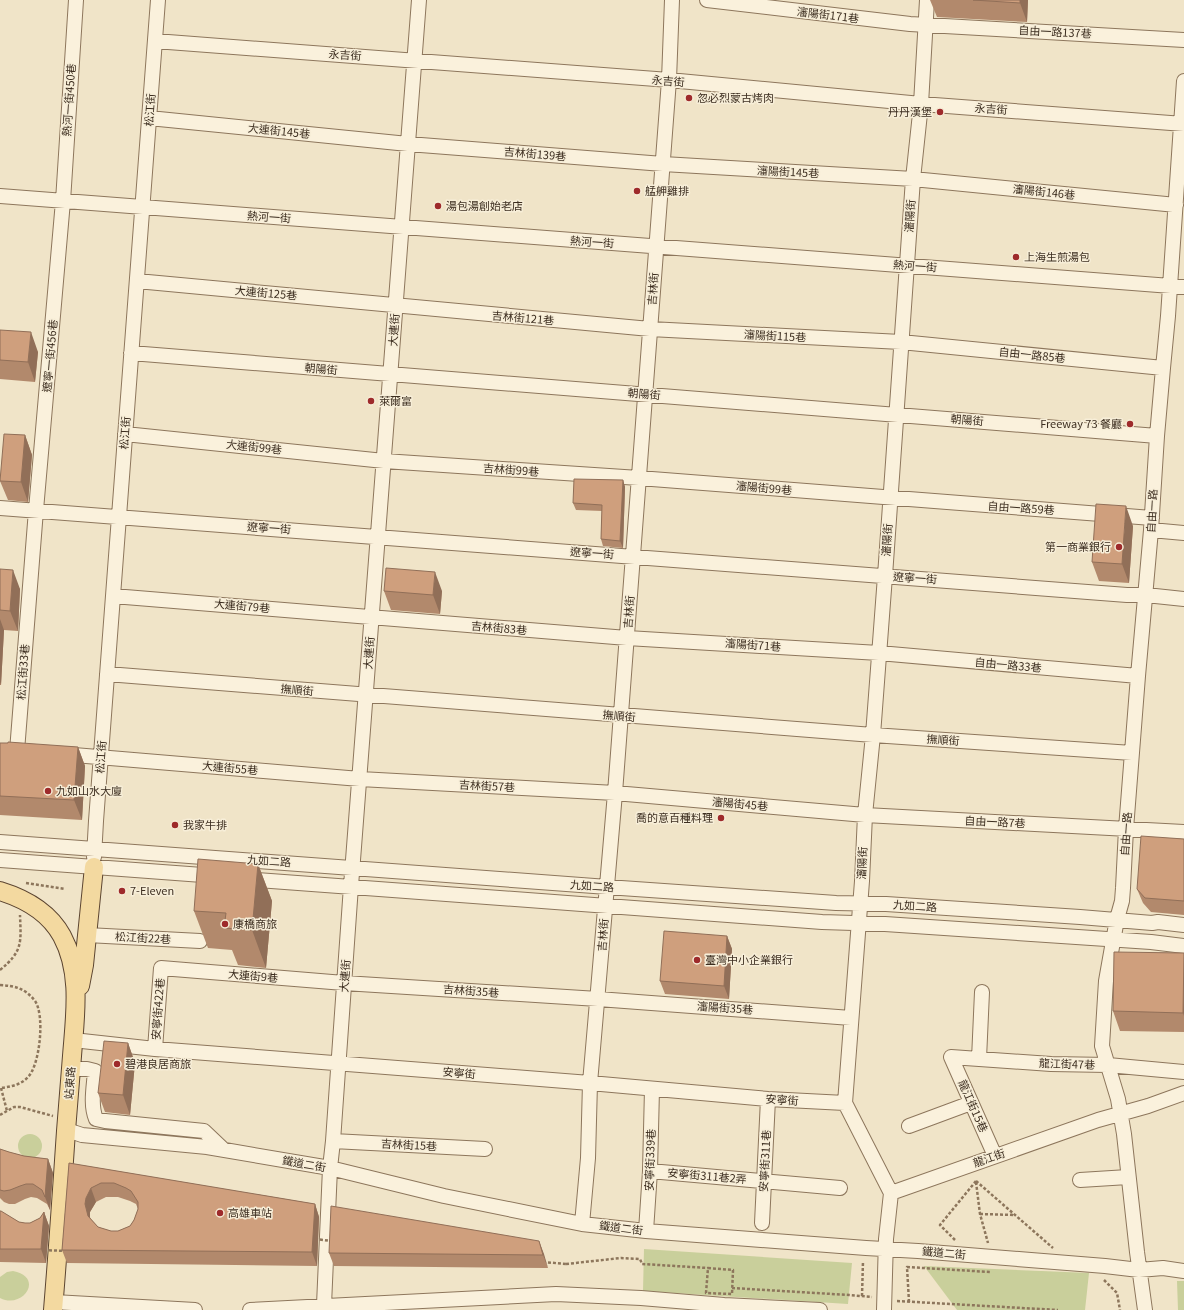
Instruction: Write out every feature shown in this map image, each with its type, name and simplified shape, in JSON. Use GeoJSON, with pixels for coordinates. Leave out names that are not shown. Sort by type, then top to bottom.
{"type":"FeatureCollection","features":[{"type":"Feature","properties":{"kind":"main road"},"geometry":{"type":"LineString","coordinates":[[76,1007],[84,965],[94,867]]}},
{"type":"Feature","properties":{"kind":"main road","name":"站東路"},"geometry":{"type":"LineString","coordinates":[[0,891],[17,896],[37,908],[51,921],[62,936],[68,950],[75,978],[76,1007],[54,1306]]}},
{"type":"Feature","properties":{"kind":"street","name":"熱河一街450巷"},"geometry":{"type":"LineString","coordinates":[[63,201],[76,0]]}},
{"type":"Feature","properties":{"kind":"street","name":"松江街"},"geometry":{"type":"LineString","coordinates":[[94,867],[107,674],[158,0]]}},
{"type":"Feature","properties":{"kind":"street","name":"大連街"},"geometry":{"type":"LineString","coordinates":[[324,1305],[330,1168],[419,0]]}},
{"type":"Feature","properties":{"kind":"street","name":"吉林街"},"geometry":{"type":"LineString","coordinates":[[582,1224],[588,1158],[590,1083],[615,794],[663,164],[669,80],[672,0]]}},
{"type":"Feature","properties":{"kind":"street","name":"瀋陽街171巷"},"geometry":{"type":"LineString","coordinates":[[707,0],[926,25]]}},
{"type":"Feature","properties":{"kind":"street","name":"瀋陽街"},"geometry":{"type":"LineString","coordinates":[[845,1103],[865,815],[873,735],[885,576],[906,266],[921,104],[927,0]]}},
{"type":"Feature","properties":{"kind":"street","name":"自由一路137巷"},"geometry":{"type":"LineString","coordinates":[[926,25],[1184,40]]}},
{"type":"Feature","properties":{"kind":"street","name":"永吉街"},"geometry":{"type":"LineString","coordinates":[[155,41],[669,80],[921,104],[1182,124]]}},
{"type":"Feature","properties":{"kind":"street","name":"自由一路"},"geometry":{"type":"LineString","coordinates":[[1145,1310],[1139,1270],[1124,1134],[1118,1099],[1102,1046],[1106,981],[1122,901],[1126,829],[1146,595],[1163,368],[1177,287],[1176,204],[1184,81]]}},
{"type":"Feature","properties":{"kind":"street","name":"大連街145巷"},"geometry":{"type":"LineString","coordinates":[[149,118],[408,144]]}},
{"type":"Feature","properties":{"kind":"street","name":"吉林街139巷"},"geometry":{"type":"LineString","coordinates":[[408,144],[663,164]]}},
{"type":"Feature","properties":{"kind":"street","name":"瀋陽街145巷"},"geometry":{"type":"LineString","coordinates":[[663,164],[913,179]]}},
{"type":"Feature","properties":{"kind":"street","name":"瀋陽街146巷"},"geometry":{"type":"LineString","coordinates":[[913,179],[1176,204]]}},
{"type":"Feature","properties":{"kind":"street","name":"熱河一街"},"geometry":{"type":"LineString","coordinates":[[0,196],[1177,287]]}},
{"type":"Feature","properties":{"kind":"street","name":"遼寧一街456巷"},"geometry":{"type":"LineString","coordinates":[[36,510],[63,201]]}},
{"type":"Feature","properties":{"kind":"street","name":"大連街125巷"},"geometry":{"type":"LineString","coordinates":[[137,281],[395,306]]}},
{"type":"Feature","properties":{"kind":"street","name":"吉林街121巷"},"geometry":{"type":"LineString","coordinates":[[395,306],[650,329]]}},
{"type":"Feature","properties":{"kind":"street","name":"瀋陽街115巷"},"geometry":{"type":"LineString","coordinates":[[650,329],[901,342]]}},
{"type":"Feature","properties":{"kind":"street","name":"自由一路85巷"},"geometry":{"type":"LineString","coordinates":[[901,342],[1163,368]]}},
{"type":"Feature","properties":{"kind":"street","name":"朝陽街"},"geometry":{"type":"LineString","coordinates":[[131,354],[1157,436]]}},
{"type":"Feature","properties":{"kind":"street","name":"大連街99巷"},"geometry":{"type":"LineString","coordinates":[[125,434],[384,461]]}},
{"type":"Feature","properties":{"kind":"street","name":"吉林街99巷"},"geometry":{"type":"LineString","coordinates":[[384,461],[639,478]]}},
{"type":"Feature","properties":{"kind":"street","name":"瀋陽街99巷"},"geometry":{"type":"LineString","coordinates":[[639,478],[890,498]]}},
{"type":"Feature","properties":{"kind":"street","name":"自由一路59巷"},"geometry":{"type":"LineString","coordinates":[[890,498],[1151,524],[1184,533]]}},
{"type":"Feature","properties":{"kind":"street","name":"遼寧一街"},"geometry":{"type":"LineString","coordinates":[[0,508],[1184,599]]}},
{"type":"Feature","properties":{"kind":"street","name":"松江街33巷"},"geometry":{"type":"LineString","coordinates":[[36,510],[17,751],[101,757]]}},
{"type":"Feature","properties":{"kind":"street","name":"大連街79巷"},"geometry":{"type":"LineString","coordinates":[[113,596],[372,617]]}},
{"type":"Feature","properties":{"kind":"street","name":"吉林街83巷"},"geometry":{"type":"LineString","coordinates":[[372,617],[627,638]]}},
{"type":"Feature","properties":{"kind":"street","name":"瀋陽街71巷"},"geometry":{"type":"LineString","coordinates":[[627,638],[879,653]]}},
{"type":"Feature","properties":{"kind":"street","name":"自由一路33巷"},"geometry":{"type":"LineString","coordinates":[[879,653],[1138,676]]}},
{"type":"Feature","properties":{"kind":"street","name":"撫順街"},"geometry":{"type":"LineString","coordinates":[[107,674],[621,716],[1132,753]]}},
{"type":"Feature","properties":{"kind":"street","name":"大連街55巷"},"geometry":{"type":"LineString","coordinates":[[101,757],[360,779]]}},
{"type":"Feature","properties":{"kind":"street","name":"吉林街57巷"},"geometry":{"type":"LineString","coordinates":[[360,779],[615,794]]}},
{"type":"Feature","properties":{"kind":"street","name":"瀋陽街45巷"},"geometry":{"type":"LineString","coordinates":[[615,794],[865,815]]}},
{"type":"Feature","properties":{"kind":"street","name":"自由一路7巷"},"geometry":{"type":"LineString","coordinates":[[865,815],[1184,832]]}},
{"type":"Feature","properties":{"kind":"street","name":"九如二路"},"geometry":{"type":"LineString","coordinates":[[0,842],[606,887],[860,904],[886,904],[1184,926]]}},
{"type":"Feature","properties":{"kind":"street","name":"九如二路"},"geometry":{"type":"LineString","coordinates":[[0,860],[822,922],[858,923],[1184,946]]}},
{"type":"Feature","properties":{"kind":"street","name":"松江街22巷"},"geometry":{"type":"LineString","coordinates":[[87,935],[200,941]]}},
{"type":"Feature","properties":{"kind":"street","name":"大連街9巷"},"geometry":{"type":"LineString","coordinates":[[161,968],[344,983]]}},
{"type":"Feature","properties":{"kind":"street","name":"安寧街422巷"},"geometry":{"type":"LineString","coordinates":[[155,1050],[161,968]]}},
{"type":"Feature","properties":{"kind":"street","name":"吉林街35巷"},"geometry":{"type":"LineString","coordinates":[[344,983],[598,999]]}},
{"type":"Feature","properties":{"kind":"street"},"geometry":{"type":"LineString","coordinates":[[979,1059],[982,992]]}},
{"type":"Feature","properties":{"kind":"street","name":"瀋陽街35巷"},"geometry":{"type":"LineString","coordinates":[[598,999],[851,1018]]}},
{"type":"Feature","properties":{"kind":"street","name":"安寧街"},"geometry":{"type":"LineString","coordinates":[[73,1040],[155,1050],[590,1083],[768,1099],[845,1103]]}},
{"type":"Feature","properties":{"kind":"street","name":"龍江街47巷"},"geometry":{"type":"LineString","coordinates":[[951,1057],[1051,1064],[1108,1065],[1184,1072]]}},
{"type":"Feature","properties":{"kind":"street","name":"龍江街15巷"},"geometry":{"type":"LineString","coordinates":[[951,1057],[995,1156]]}},
{"type":"Feature","properties":{"kind":"street"},"geometry":{"type":"LineString","coordinates":[[72,1069],[87,1069],[95,1071],[93,1104],[96,1119],[204,1131],[224,1150]]}},
{"type":"Feature","properties":{"kind":"street","name":"安寧街339巷"},"geometry":{"type":"LineString","coordinates":[[646,1231],[650,1170],[652,1089]]}},
{"type":"Feature","properties":{"kind":"street","name":"龍江街"},"geometry":{"type":"LineString","coordinates":[[891,1193],[1098,1120],[1184,1093]]}},
{"type":"Feature","properties":{"kind":"street","name":"安寧街311巷"},"geometry":{"type":"LineString","coordinates":[[762,1224],[768,1099]]}},
{"type":"Feature","properties":{"kind":"street"},"geometry":{"type":"LineString","coordinates":[[845,1103],[891,1193],[886,1250],[884,1310]]}},
{"type":"Feature","properties":{"kind":"street"},"geometry":{"type":"LineString","coordinates":[[909,1126],[971,1103]]}},
{"type":"Feature","properties":{"kind":"street","name":"鐵道二街"},"geometry":{"type":"LineString","coordinates":[[66,1130],[82,1135],[207,1147],[330,1168],[444,1196],[582,1224],[646,1231],[1098,1265],[1139,1270],[1163,1268],[1184,1270]]}},
{"type":"Feature","properties":{"kind":"street","name":"吉林街15巷"},"geometry":{"type":"LineString","coordinates":[[333,1141],[485,1149]]}},
{"type":"Feature","properties":{"kind":"street","name":"安寧街311巷2弄"},"geometry":{"type":"LineString","coordinates":[[650,1170],[840,1188]]}},
{"type":"Feature","properties":{"kind":"street"},"geometry":{"type":"LineString","coordinates":[[1080,1180],[1128,1177]]}},
{"type":"Feature","properties":{"kind":"street"},"geometry":{"type":"LineString","coordinates":[[250,1310],[324,1305],[439,1305],[556,1294],[641,1298],[747,1308],[820,1310]]}},
{"type":"Feature","properties":{"kind":"street"},"geometry":{"type":"LineString","coordinates":[[54,1306],[194,1310]]}},
{"type":"Feature","properties":{"kind":"path"},"geometry":{"type":"LineString","coordinates":[[22,882],[65,889]]}},
{"type":"Feature","properties":{"kind":"path"},"geometry":{"type":"LineString","coordinates":[[0,970],[14,958],[18,950],[20,944],[20,915]]}},
{"type":"Feature","properties":{"kind":"path"},"geometry":{"type":"LineString","coordinates":[[0,985],[20,988],[36,1002],[39,1012],[40,1036],[35,1066],[30,1076],[24,1081],[15,1085],[0,1088],[6,1111]]}},
{"type":"Feature","properties":{"kind":"path"},"geometry":{"type":"LineString","coordinates":[[0,1115],[14,1107],[20,1107],[49,1115]]}},
{"type":"Feature","properties":{"kind":"path"},"geometry":{"type":"LineString","coordinates":[[976,1181],[980,1214],[989,1248]]}},
{"type":"Feature","properties":{"kind":"path"},"geometry":{"type":"LineString","coordinates":[[976,1181],[1055,1250]]}},
{"type":"Feature","properties":{"kind":"path"},"geometry":{"type":"LineString","coordinates":[[956,1241],[940,1225],[976,1181]]}},
{"type":"Feature","properties":{"kind":"path"},"geometry":{"type":"LineString","coordinates":[[980,1214],[1015,1216]]}},
{"type":"Feature","properties":{"kind":"path"},"geometry":{"type":"LineString","coordinates":[[308,1238],[335,1242]]}},
{"type":"Feature","properties":{"kind":"path"},"geometry":{"type":"LineString","coordinates":[[37,1250],[68,1251]]}},
{"type":"Feature","properties":{"kind":"path"},"geometry":{"type":"LineString","coordinates":[[539,1262],[566,1264],[621,1258],[640,1259],[642,1264],[708,1268],[733,1270],[732,1294],[706,1293],[708,1268]]}},
{"type":"Feature","properties":{"kind":"path"},"geometry":{"type":"LineString","coordinates":[[732,1288],[862,1296],[863,1261]]}},
{"type":"Feature","properties":{"kind":"path"},"geometry":{"type":"LineString","coordinates":[[909,1302],[907,1267],[994,1272]]}},
{"type":"Feature","properties":{"kind":"path"},"geometry":{"type":"LineString","coordinates":[[1104,1279],[1117,1294],[1120,1310]]}},
{"type":"Feature","properties":{"kind":"path"},"geometry":{"type":"LineString","coordinates":[[897,1301],[1058,1310]]}},
{"type":"Feature","properties":{"kind":"green space"},"geometry":{"type":"Polygon","coordinates":[[[30,1134],[35,1135],[41,1141],[41,1151],[35,1157],[30,1158],[25,1157],[19,1151],[18,1146],[19,1141],[25,1135],[30,1134]]]}},
{"type":"Feature","properties":{"kind":"green space"},"geometry":{"type":"Polygon","coordinates":[[[644,1249],[852,1263],[848,1304],[643,1291],[644,1249]]]}},
{"type":"Feature","properties":{"kind":"green space"},"geometry":{"type":"Polygon","coordinates":[[[924,1266],[1089,1273],[1085,1310],[957,1310],[924,1266]]]}},
{"type":"Feature","properties":{"kind":"green space"},"geometry":{"type":"Polygon","coordinates":[[[13,1271],[23,1274],[28,1279],[29,1285],[23,1296],[16,1300],[8,1301],[0,1298],[0,1277],[7,1272],[13,1271]]]}},
{"type":"Feature","properties":{"kind":"green space"},"geometry":{"type":"Polygon","coordinates":[[[1177,1281],[1184,1281],[1184,1310],[1178,1310],[1177,1281]]]}},
{"type":"Feature","properties":{"kind":"building"},"geometry":{"type":"Polygon","coordinates":[[[973,0],[1020,0],[1020,3],[973,0]]]}},
{"type":"Feature","properties":{"kind":"building"},"geometry":{"type":"Polygon","coordinates":[[[0,330],[31,332],[28,362],[0,360],[0,330]]]}},
{"type":"Feature","properties":{"kind":"building"},"geometry":{"type":"Polygon","coordinates":[[[4,434],[25,435],[21,482],[0,481],[4,434]]]}},
{"type":"Feature","properties":{"kind":"building"},"geometry":{"type":"Polygon","coordinates":[[[574,479],[623,480],[620,541],[601,539],[602,505],[573,503],[574,479]]]}},
{"type":"Feature","properties":{"kind":"building"},"geometry":{"type":"Polygon","coordinates":[[[1096,504],[1126,506],[1122,564],[1092,562],[1096,504]]]}},
{"type":"Feature","properties":{"kind":"building"},"geometry":{"type":"Polygon","coordinates":[[[386,568],[435,572],[433,595],[384,591],[386,568]]]}},
{"type":"Feature","properties":{"kind":"building"},"geometry":{"type":"Polygon","coordinates":[[[0,569],[13,570],[10,611],[0,610],[0,569]]]}},
{"type":"Feature","properties":{"kind":"building"},"geometry":{"type":"Polygon","coordinates":[[[8,742],[78,747],[74,800],[0,796],[0,743],[8,742]]]}},
{"type":"Feature","properties":{"kind":"building"},"geometry":{"type":"Polygon","coordinates":[[[1141,836],[1184,839],[1184,901],[1145,898],[1137,889],[1141,836]]]}},
{"type":"Feature","properties":{"kind":"building"},"geometry":{"type":"Polygon","coordinates":[[[198,859],[258,864],[252,930],[224,928],[226,913],[194,911],[198,859]]]}},
{"type":"Feature","properties":{"kind":"building"},"geometry":{"type":"Polygon","coordinates":[[[664,931],[727,936],[724,986],[660,981],[664,931]]]}},
{"type":"Feature","properties":{"kind":"building"},"geometry":{"type":"Polygon","coordinates":[[[1114,952],[1184,953],[1183,1013],[1113,1011],[1114,952]]]}},
{"type":"Feature","properties":{"kind":"building"},"geometry":{"type":"Polygon","coordinates":[[[104,1041],[128,1043],[123,1095],[98,1093],[104,1041]]]}},
{"type":"Feature","properties":{"kind":"building"},"geometry":{"type":"Polygon","coordinates":[[[0,1149],[24,1156],[48,1159],[45,1197],[42,1190],[33,1184],[26,1184],[10,1190],[0,1190],[0,1149]]]}},
{"type":"Feature","properties":{"kind":"building"},"geometry":{"type":"Polygon","coordinates":[[[69,1163],[315,1204],[312,1252],[62,1250],[69,1163]],[[101,1183],[91,1188],[85,1204],[88,1216],[98,1227],[111,1231],[118,1231],[130,1226],[138,1209],[138,1202],[131,1191],[114,1183],[101,1183]]]}},
{"type":"Feature","properties":{"kind":"building"},"geometry":{"type":"Polygon","coordinates":[[[331,1206],[539,1241],[543,1255],[329,1253],[331,1206]]]}},
{"type":"Feature","properties":{"kind":"building"},"geometry":{"type":"Polygon","coordinates":[[[0,1211],[19,1222],[25,1223],[30,1223],[40,1218],[44,1212],[41,1249],[0,1249],[0,1211]]]}},
{"type":"Feature","properties":{"kind":"place","name":"忽必烈蒙古烤肉"},"geometry":{"type":"Point","coordinates":[689,98]}},
{"type":"Feature","properties":{"kind":"place","name":"丹丹漢堡"},"geometry":{"type":"Point","coordinates":[940,112]}},
{"type":"Feature","properties":{"kind":"place","name":"艋舺雞排"},"geometry":{"type":"Point","coordinates":[637,191]}},
{"type":"Feature","properties":{"kind":"place","name":"湯包湯創始老店"},"geometry":{"type":"Point","coordinates":[438,206]}},
{"type":"Feature","properties":{"kind":"place","name":"上海生煎湯包"},"geometry":{"type":"Point","coordinates":[1016,257]}},
{"type":"Feature","properties":{"kind":"place","name":"萊爾富"},"geometry":{"type":"Point","coordinates":[371,401]}},
{"type":"Feature","properties":{"kind":"place","name":"Freeway 73 餐廳"},"geometry":{"type":"Point","coordinates":[1130,424]}},
{"type":"Feature","properties":{"kind":"place","name":"第一商業銀行"},"geometry":{"type":"Point","coordinates":[1119,547]}},
{"type":"Feature","properties":{"kind":"place","name":"九如山水大廈"},"geometry":{"type":"Point","coordinates":[48,791]}},
{"type":"Feature","properties":{"kind":"place","name":"喬的意百種料理"},"geometry":{"type":"Point","coordinates":[721,818]}},
{"type":"Feature","properties":{"kind":"place","name":"我家牛排"},"geometry":{"type":"Point","coordinates":[175,825]}},
{"type":"Feature","properties":{"kind":"place","name":"7-Eleven"},"geometry":{"type":"Point","coordinates":[122,891]}},
{"type":"Feature","properties":{"kind":"place","name":"康橋商旅"},"geometry":{"type":"Point","coordinates":[225,924]}},
{"type":"Feature","properties":{"kind":"place","name":"臺灣中小企業銀行"},"geometry":{"type":"Point","coordinates":[697,960]}},
{"type":"Feature","properties":{"kind":"place","name":"碧港良居商旅"},"geometry":{"type":"Point","coordinates":[117,1064]}},
{"type":"Feature","properties":{"kind":"place","name":"高雄車站"},"geometry":{"type":"Point","coordinates":[220,1213]}}]}
